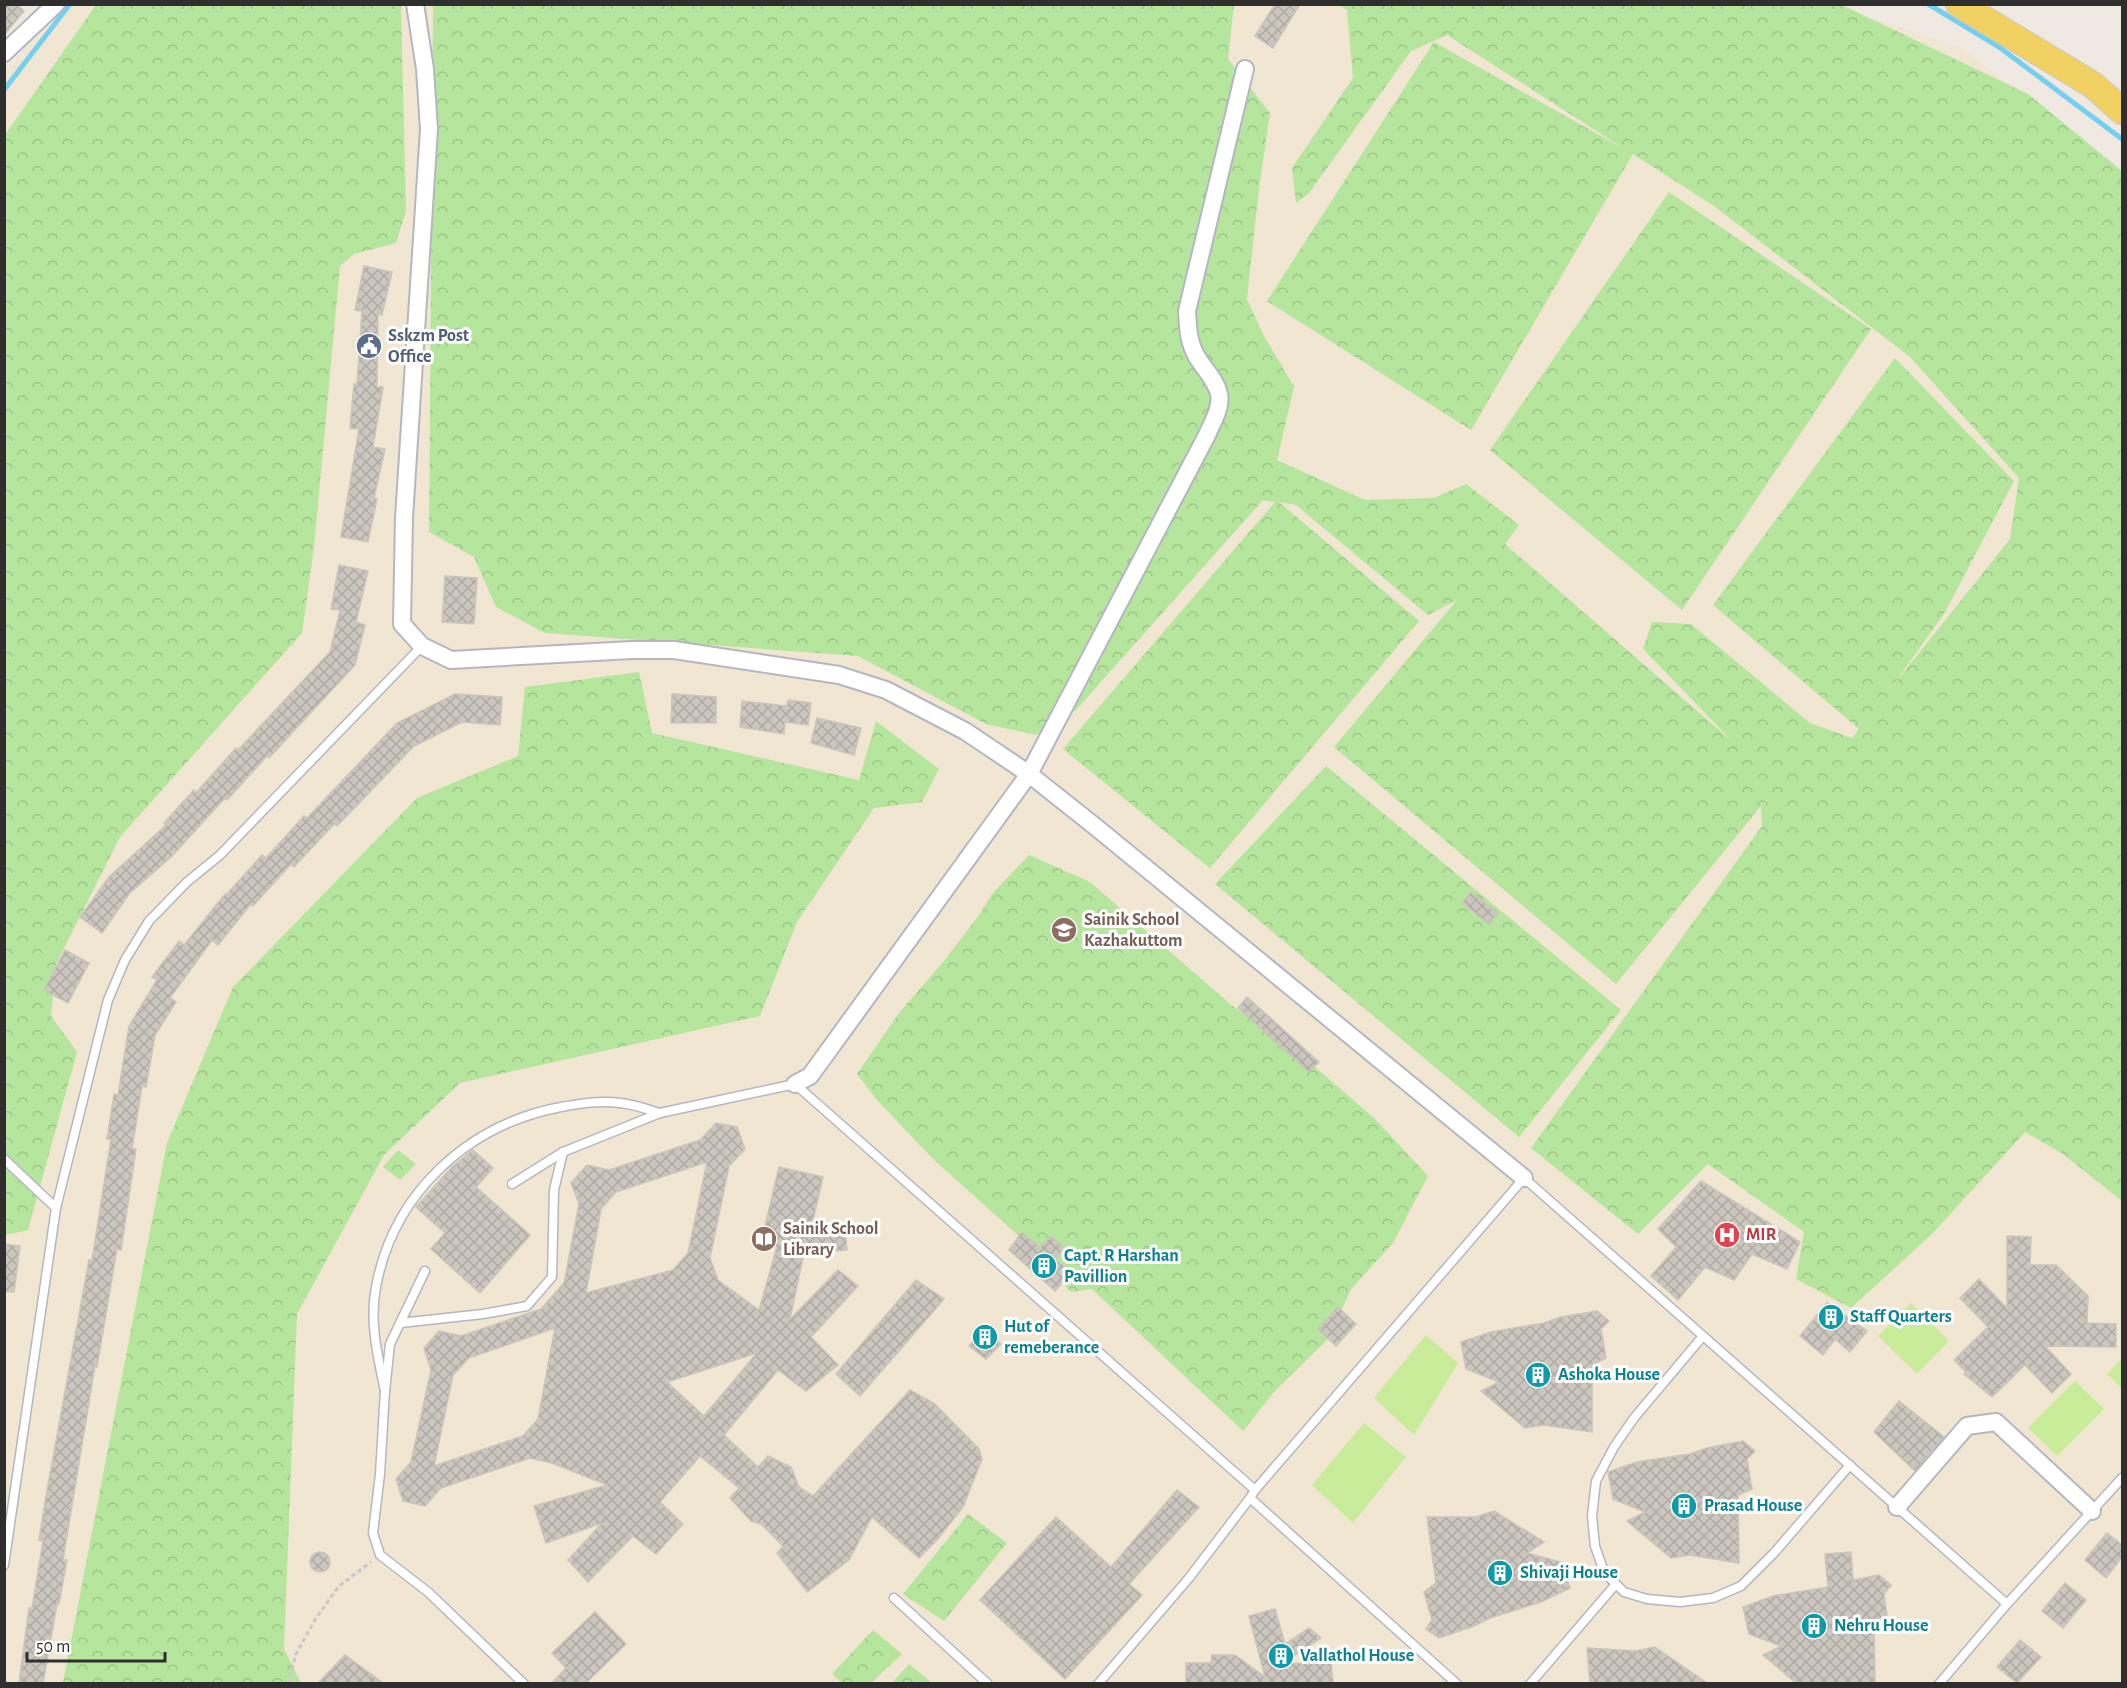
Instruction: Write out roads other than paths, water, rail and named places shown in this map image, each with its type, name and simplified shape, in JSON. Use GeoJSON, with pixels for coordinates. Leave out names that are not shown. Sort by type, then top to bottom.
{"type":"FeatureCollection","features":[{"type":"Feature","properties":{"kind":"main road"},"geometry":{"type":"LineString","coordinates":[[1959,4],[2093,85],[2121,106]]}},
{"type":"Feature","properties":{"kind":"street"},"geometry":{"type":"LineString","coordinates":[[4,53],[56,4]]}},
{"type":"Feature","properties":{"kind":"street"},"geometry":{"type":"LineString","coordinates":[[415,4],[429,129],[404,518],[402,624],[422,646],[452,660],[632,650],[674,651],[839,675],[886,690],[965,732],[1029,774],[1524,1178]]}},
{"type":"Feature","properties":{"kind":"street"},"geometry":{"type":"LineString","coordinates":[[795,1084],[810,1076],[1029,774],[1218,411],[1219,395],[1213,380],[1196,355],[1189,337],[1187,311],[1245,69]]}},
{"type":"Feature","properties":{"kind":"street"},"geometry":{"type":"LineString","coordinates":[[1897,1507],[1967,1426],[1996,1422],[2092,1511]]}},
{"type":"Feature","properties":{"kind":"lane"},"geometry":{"type":"LineString","coordinates":[[4,1565],[56,1208],[108,1000],[125,960],[149,921],[187,882],[220,855],[422,646]]}},
{"type":"Feature","properties":{"kind":"lane"},"geometry":{"type":"LineString","coordinates":[[512,1184],[563,1152],[660,1113],[795,1084],[1255,1490]]}},
{"type":"Feature","properties":{"kind":"lane"},"geometry":{"type":"LineString","coordinates":[[385,1391],[373,1323],[376,1287],[388,1245],[404,1213],[428,1180],[463,1147],[500,1126],[539,1112],[580,1103],[620,1103],[660,1113]]}},
{"type":"Feature","properties":{"kind":"lane"},"geometry":{"type":"LineString","coordinates":[[400,1323],[483,1314],[526,1306],[552,1277],[554,1190],[563,1152]]}},
{"type":"Feature","properties":{"kind":"lane"},"geometry":{"type":"LineString","coordinates":[[4,1159],[56,1208]]}},
{"type":"Feature","properties":{"kind":"lane"},"geometry":{"type":"LineString","coordinates":[[1100,1683],[1189,1578],[1255,1490],[1524,1178],[2007,1604]]}},
{"type":"Feature","properties":{"kind":"lane"},"geometry":{"type":"LineString","coordinates":[[425,1271],[390,1344],[373,1533],[380,1555],[428,1592],[524,1683]]}},
{"type":"Feature","properties":{"kind":"lane"},"geometry":{"type":"LineString","coordinates":[[1703,1336],[1634,1418],[1614,1447],[1596,1481],[1592,1516],[1595,1546],[1604,1572],[1624,1592],[1647,1599],[1680,1602],[1713,1598],[1741,1586],[1774,1553],[1850,1465]]}},
{"type":"Feature","properties":{"kind":"lane"},"geometry":{"type":"LineString","coordinates":[[1939,1683],[2007,1604],[2122,1478]]}},
{"type":"Feature","properties":{"kind":"lane"},"geometry":{"type":"LineString","coordinates":[[1250,1498],[1457,1683]]}},
{"type":"Feature","properties":{"kind":"lane"},"geometry":{"type":"LineString","coordinates":[[1530,1683],[1616,1584]]}},
{"type":"Feature","properties":{"kind":"lane"},"geometry":{"type":"LineString","coordinates":[[894,1598],[988,1683]]}},
{"type":"Feature","properties":{"kind":"waterway"},"geometry":{"type":"LineString","coordinates":[[4,90],[70,4]]}},
{"type":"Feature","properties":{"kind":"waterway"},"geometry":{"type":"LineString","coordinates":[[1928,4],[1999,47],[2122,139]]}},
{"type":"Feature","properties":{"kind":"place","name":"Sskzm Post Office"},"geometry":{"type":"Point","coordinates":[369,346]}},
{"type":"Feature","properties":{"kind":"place","name":"Sainik School Kazhakuttom"},"geometry":{"type":"Point","coordinates":[1064,930]}},
{"type":"Feature","properties":{"kind":"place","name":"MIR"},"geometry":{"type":"Point","coordinates":[1727,1235]}},
{"type":"Feature","properties":{"kind":"place","name":"Sainik School Library"},"geometry":{"type":"Point","coordinates":[764,1239]}},
{"type":"Feature","properties":{"kind":"place","name":"Capt. R Harshan Pavillion"},"geometry":{"type":"Point","coordinates":[1044,1266]}},
{"type":"Feature","properties":{"kind":"place","name":"Staff Quarters"},"geometry":{"type":"Point","coordinates":[1831,1317]}},
{"type":"Feature","properties":{"kind":"place","name":"Hut of remeberance"},"geometry":{"type":"Point","coordinates":[985,1337]}},
{"type":"Feature","properties":{"kind":"place","name":"Ashoka House"},"geometry":{"type":"Point","coordinates":[1538,1375]}},
{"type":"Feature","properties":{"kind":"place","name":"Prasad House"},"geometry":{"type":"Point","coordinates":[1684,1506]}},
{"type":"Feature","properties":{"kind":"place","name":"Shivaji House"},"geometry":{"type":"Point","coordinates":[1500,1573]}},
{"type":"Feature","properties":{"kind":"place","name":"Nehru House"},"geometry":{"type":"Point","coordinates":[1814,1626]}},
{"type":"Feature","properties":{"kind":"place","name":"Vallathol House"},"geometry":{"type":"Point","coordinates":[1281,1656]}}]}
